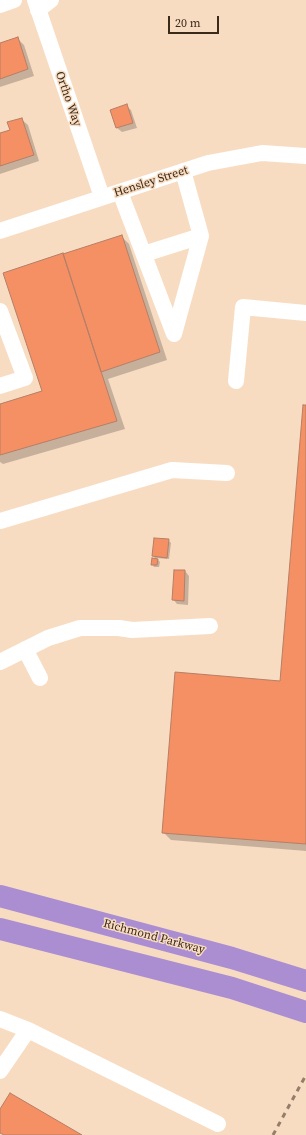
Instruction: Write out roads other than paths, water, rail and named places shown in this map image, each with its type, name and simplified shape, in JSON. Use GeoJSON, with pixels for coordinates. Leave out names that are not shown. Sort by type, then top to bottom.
{"type":"FeatureCollection","features":[{"type":"Feature","properties":{"kind":"highway","name":"Richmond Parkway"},"geometry":{"type":"LineString","coordinates":[[0,896],[232,958],[306,981]]}},
{"type":"Feature","properties":{"kind":"highway"},"geometry":{"type":"LineString","coordinates":[[0,929],[232,988],[306,1012]]}},
{"type":"Feature","properties":{"kind":"street"},"geometry":{"type":"LineString","coordinates":[[0,5],[14,0]]}},
{"type":"Feature","properties":{"kind":"street"},"geometry":{"type":"LineString","coordinates":[[36,5],[51,0]]}},
{"type":"Feature","properties":{"kind":"street","name":"Ortho Way"},"geometry":{"type":"LineString","coordinates":[[36,5],[102,198]]}},
{"type":"Feature","properties":{"kind":"street","name":"Hensley Street"},"geometry":{"type":"LineString","coordinates":[[0,230],[208,163],[262,153],[306,156]]}},
{"type":"Feature","properties":{"kind":"street"},"geometry":{"type":"LineString","coordinates":[[120,192],[174,334],[201,236],[183,171]]}},
{"type":"Feature","properties":{"kind":"street"},"geometry":{"type":"LineString","coordinates":[[144,254],[201,236]]}},
{"type":"Feature","properties":{"kind":"street"},"geometry":{"type":"LineString","coordinates":[[236,381],[243,307],[306,313]]}},
{"type":"Feature","properties":{"kind":"street"},"geometry":{"type":"LineString","coordinates":[[0,311],[25,378],[0,386]]}},
{"type":"Feature","properties":{"kind":"street"},"geometry":{"type":"LineString","coordinates":[[0,521],[172,470],[227,473]]}},
{"type":"Feature","properties":{"kind":"street"},"geometry":{"type":"LineString","coordinates":[[0,662],[48,638],[80,628],[119,628],[132,630],[210,626]]}},
{"type":"Feature","properties":{"kind":"street"},"geometry":{"type":"LineString","coordinates":[[25,649],[40,678]]}},
{"type":"Feature","properties":{"kind":"street"},"geometry":{"type":"LineString","coordinates":[[0,1019],[28,1030],[218,1124]]}},
{"type":"Feature","properties":{"kind":"street"},"geometry":{"type":"LineString","coordinates":[[0,1071],[28,1030]]}},
{"type":"Feature","properties":{"kind":"railway"},"geometry":{"type":"LineString","coordinates":[[273,1135],[306,1075]]}}]}
